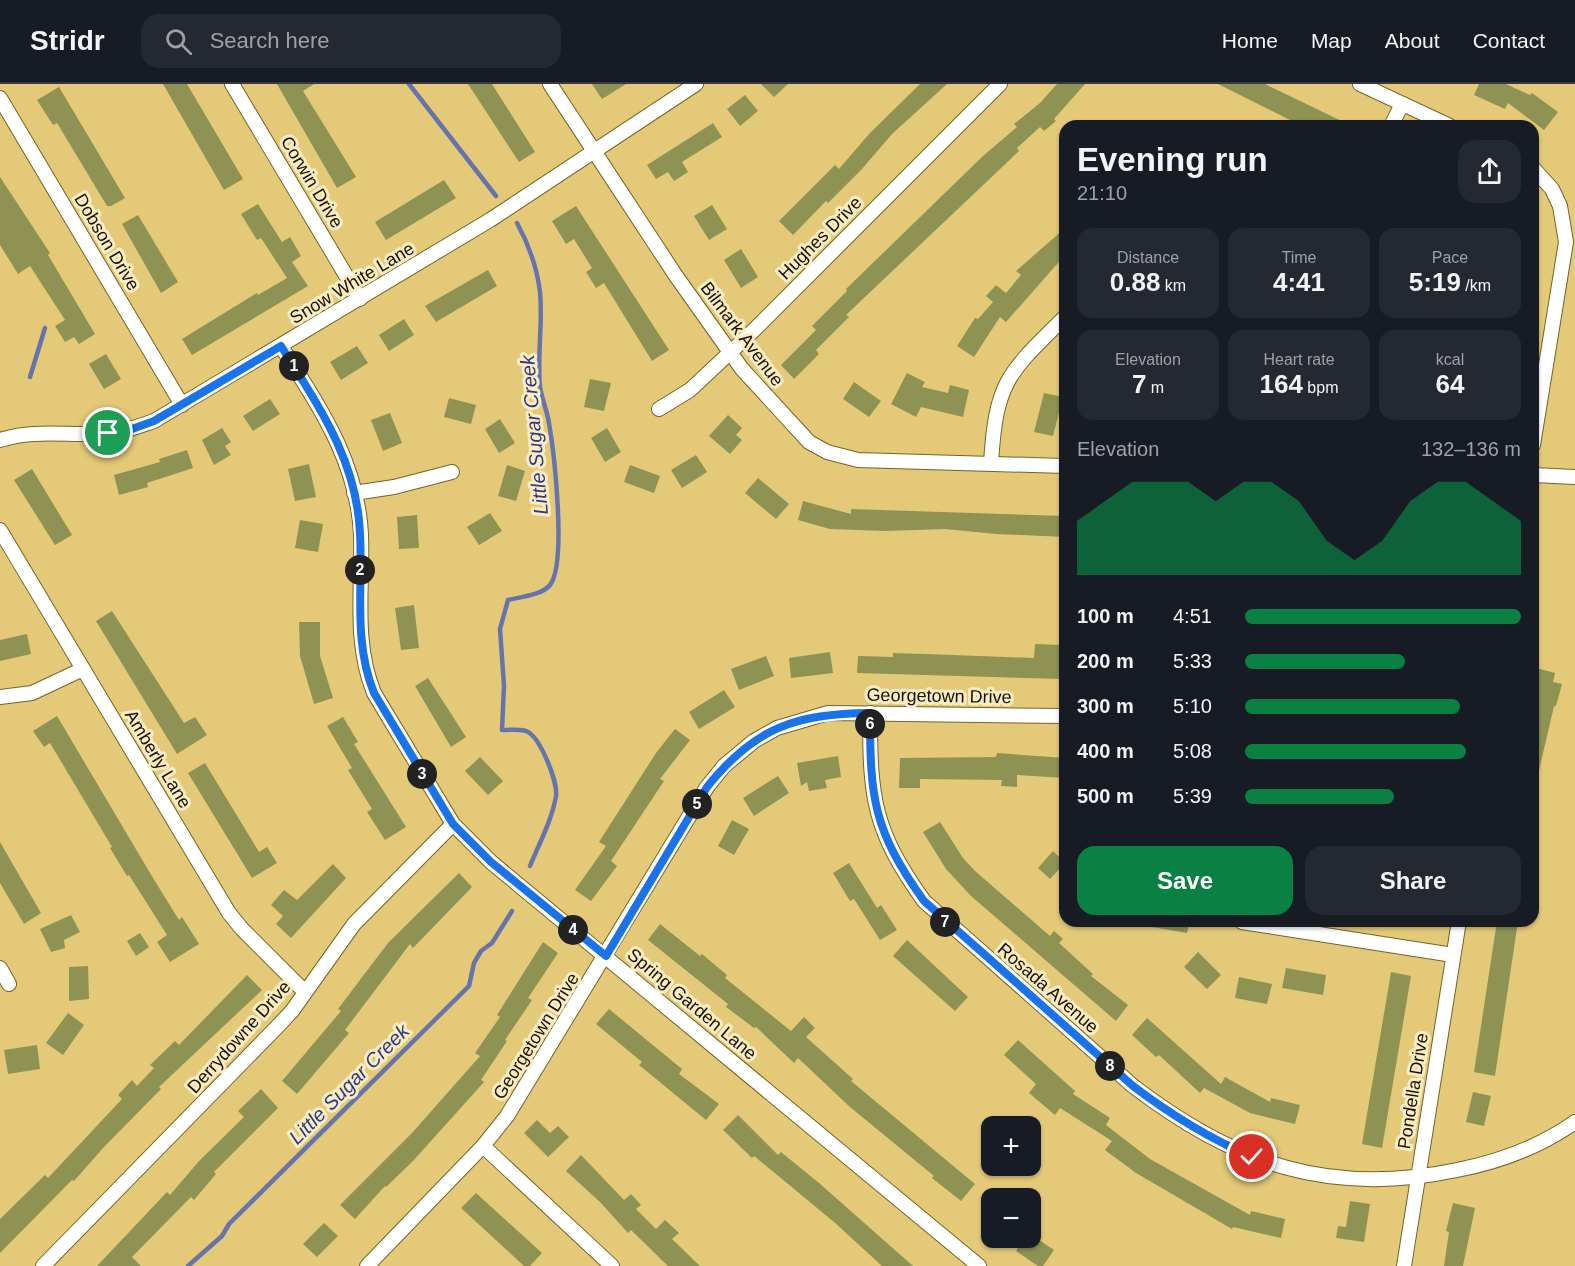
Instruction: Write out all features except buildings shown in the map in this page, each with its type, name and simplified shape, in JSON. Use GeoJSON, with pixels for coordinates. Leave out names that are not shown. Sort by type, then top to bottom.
{"type":"FeatureCollection","features":[{"type":"Feature","properties":{"kind":"street","name":"Corwin Drive"},"geometry":{"type":"LineString","coordinates":[[232,84],[360,299]]}},
{"type":"Feature","properties":{"kind":"street","name":"Bilmark Avenue"},"geometry":{"type":"LineString","coordinates":[[550,84],[742,369],[796,430],[827,452],[858,460],[1059,466]]}},
{"type":"Feature","properties":{"kind":"street","name":"Snow White Lane"},"geometry":{"type":"LineString","coordinates":[[0,440],[31,433],[108,433],[132,429],[154,421],[490,220],[696,84]]}},
{"type":"Feature","properties":{"kind":"street","name":"Hughes Drive"},"geometry":{"type":"LineString","coordinates":[[659,409],[690,390],[730,352],[1000,84]]}},
{"type":"Feature","properties":{"kind":"street"},"geometry":{"type":"LineString","coordinates":[[1360,84],[1437,120]]}},
{"type":"Feature","properties":{"kind":"street","name":"Dobson Drive"},"geometry":{"type":"LineString","coordinates":[[0,98],[182,405]]}},
{"type":"Feature","properties":{"kind":"street"},"geometry":{"type":"LineString","coordinates":[[1394,120],[1402,104]]}},
{"type":"Feature","properties":{"kind":"street"},"geometry":{"type":"LineString","coordinates":[[1539,175],[1552,189],[1560,206],[1566,242],[1539,408]]}},
{"type":"Feature","properties":{"kind":"street"},"geometry":{"type":"LineString","coordinates":[[991,463],[994,420],[1002,389],[1028,352],[1059,323]]}},
{"type":"Feature","properties":{"kind":"street","name":"Spring Garden Lane"},"geometry":{"type":"LineString","coordinates":[[281,346],[335,434],[354,494],[360,533],[360,649],[365,672],[374,693],[453,824],[491,862],[979,1266]]}},
{"type":"Feature","properties":{"kind":"street"},"geometry":{"type":"LineString","coordinates":[[354,494],[394,487],[452,472]]}},
{"type":"Feature","properties":{"kind":"street"},"geometry":{"type":"LineString","coordinates":[[1539,475],[1575,477]]}},
{"type":"Feature","properties":{"kind":"street","name":"Amberly Lane"},"geometry":{"type":"LineString","coordinates":[[0,530],[229,913],[305,992]]}},
{"type":"Feature","properties":{"kind":"street"},"geometry":{"type":"LineString","coordinates":[[0,697],[32,693],[84,669]]}},
{"type":"Feature","properties":{"kind":"street","name":"Georgetown Drive"},"geometry":{"type":"LineString","coordinates":[[367,1266],[483,1146],[525,1090],[707,787],[724,766],[748,745],[777,728],[828,713],[1059,716]]}},
{"type":"Feature","properties":{"kind":"street","name":"Rosada Avenue"},"geometry":{"type":"LineString","coordinates":[[870,713],[870,774],[874,801],[885,837],[904,873],[924,901],[945,922],[1133,1086],[1177,1118],[1216,1141],[1290,1170],[1327,1177],[1368,1180],[1418,1179],[1478,1166],[1512,1155],[1575,1122]]}},
{"type":"Feature","properties":{"kind":"street","name":"Derrydowne Drive"},"geometry":{"type":"LineString","coordinates":[[43,1266],[275,1029],[354,924],[453,824]]}},
{"type":"Feature","properties":{"kind":"street"},"geometry":{"type":"LineString","coordinates":[[1274,927],[1453,955]]}},
{"type":"Feature","properties":{"kind":"street","name":"Pondella Drive"},"geometry":{"type":"LineString","coordinates":[[1404,1266],[1457,927]]}},
{"type":"Feature","properties":{"kind":"street"},"geometry":{"type":"LineString","coordinates":[[0,968],[9,984]]}},
{"type":"Feature","properties":{"kind":"street"},"geometry":{"type":"LineString","coordinates":[[483,1146],[612,1266]]}},
{"type":"Feature","properties":{"kind":"waterway","name":"Little Sugar Creek"},"geometry":{"type":"LineString","coordinates":[[409,84],[496,196]]}},
{"type":"Feature","properties":{"kind":"waterway","name":"Little Sugar Creek"},"geometry":{"type":"LineString","coordinates":[[517,223],[532,256],[540,292],[540,387],[551,437],[558,507],[558,554],[555,573],[550,585],[536,593],[508,600],[500,629],[504,686],[502,730],[523,730],[537,741],[547,760],[556,789],[552,814],[530,866]]}},
{"type":"Feature","properties":{"kind":"waterway"},"geometry":{"type":"LineString","coordinates":[[30,377],[45,328]]}},
{"type":"Feature","properties":{"kind":"waterway","name":"Little Sugar Creek"},"geometry":{"type":"LineString","coordinates":[[188,1266],[222,1236],[229,1224],[469,986],[474,963],[481,951],[492,943],[512,911]]}},
{"type":"Feature","properties":{"kind":"route"},"geometry":{"type":"LineString","coordinates":[[108,433],[132,429],[154,421],[281,346],[335,434],[348,468],[360,533],[360,649],[365,672],[374,693],[439,802],[465,838],[606,956],[707,787],[724,766],[754,741],[777,728],[801,719],[828,713],[870,713],[870,774],[874,801],[885,837],[897,864],[924,901],[945,922],[1133,1086],[1167,1112],[1216,1141],[1252,1157]]}}]}
